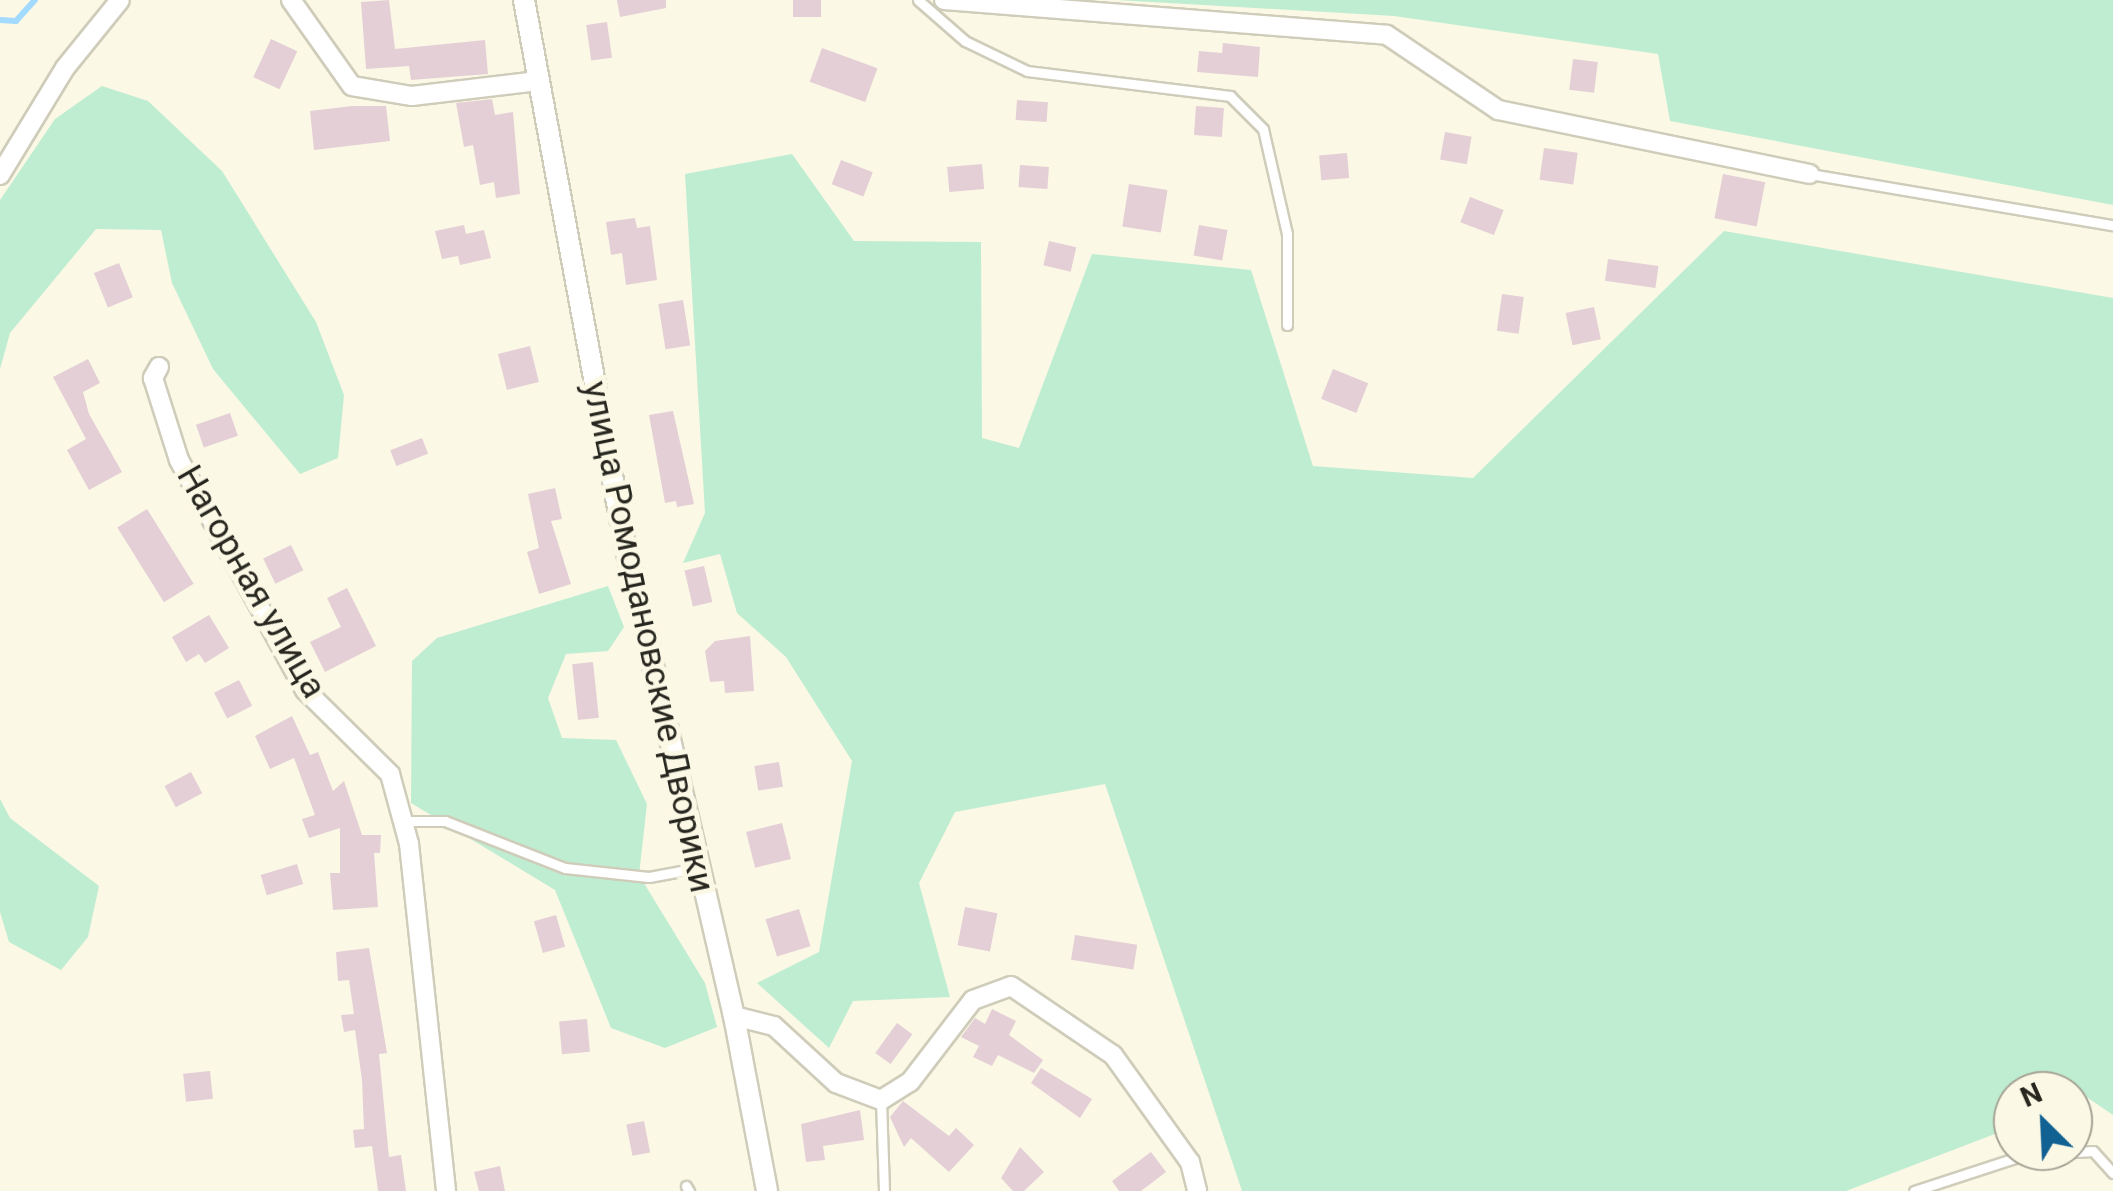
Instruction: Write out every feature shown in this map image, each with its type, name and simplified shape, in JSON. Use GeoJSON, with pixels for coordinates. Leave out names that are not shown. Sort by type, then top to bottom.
{"type":"FeatureCollection","features":[{"type":"Feature","properties":{"kind":"street"},"geometry":{"type":"LineString","coordinates":[[0,175],[65,68],[120,0]]}},
{"type":"Feature","properties":{"kind":"street"},"geometry":{"type":"LineString","coordinates":[[291,0],[352,86],[412,96],[538,81]]}},
{"type":"Feature","properties":{"kind":"street","name":"улица Ромодановские Дворики"},"geometry":{"type":"LineString","coordinates":[[524,0],[593,390],[697,868],[734,1016],[768,1191]]}},
{"type":"Feature","properties":{"kind":"street"},"geometry":{"type":"LineString","coordinates":[[944,0],[1386,35],[1498,110],[1810,174]]}},
{"type":"Feature","properties":{"kind":"street","name":"Нагорная улица"},"geometry":{"type":"LineString","coordinates":[[159,367],[152,378],[179,460],[305,690],[390,774],[402,820],[446,1191]]}},
{"type":"Feature","properties":{"kind":"street"},"geometry":{"type":"LineString","coordinates":[[734,1016],[774,1026],[836,1082],[881,1100],[910,1082],[973,1000],[1012,986],[1113,1055],[1190,1162],[1197,1191]]}},
{"type":"Feature","properties":{"kind":"lane"},"geometry":{"type":"LineString","coordinates":[[918,0],[965,41],[1026,72],[1230,96],[1263,129],[1287,234],[1287,325]]}},
{"type":"Feature","properties":{"kind":"lane"},"geometry":{"type":"LineString","coordinates":[[1810,174],[2113,225]]}},
{"type":"Feature","properties":{"kind":"lane"},"geometry":{"type":"LineString","coordinates":[[402,820],[446,821],[565,868],[649,877],[697,868]]}},
{"type":"Feature","properties":{"kind":"lane"},"geometry":{"type":"LineString","coordinates":[[881,1100],[884,1191]]}},
{"type":"Feature","properties":{"kind":"lane"},"geometry":{"type":"LineString","coordinates":[[1914,1191],[2024,1154],[2092,1151],[2113,1172]]}},
{"type":"Feature","properties":{"kind":"green space"},"geometry":{"type":"Polygon","coordinates":[[[1117,0],[2113,0],[2113,205],[1670,121],[1658,54],[1394,16],[1117,0]]]}},
{"type":"Feature","properties":{"kind":"green space"},"geometry":{"type":"Polygon","coordinates":[[[102,86],[148,101],[222,171],[316,322],[344,395],[338,458],[300,474],[213,369],[172,283],[161,230],[96,229],[10,333],[0,369],[0,200],[55,119],[102,86]]]}},
{"type":"Feature","properties":{"kind":"green space"},"geometry":{"type":"Polygon","coordinates":[[[792,154],[854,241],[981,242],[982,438],[1019,448],[1092,254],[1251,270],[1313,466],[1473,478],[1724,231],[2113,298],[2113,1115],[2093,1101],[2093,1071],[1993,1071],[1993,1135],[1846,1191],[1242,1191],[1105,784],[955,812],[919,883],[950,997],[853,1001],[829,1048],[757,983],[819,952],[852,761],[786,657],[737,613],[720,554],[683,563],[705,513],[685,174],[792,154]]]}},
{"type":"Feature","properties":{"kind":"green space"},"geometry":{"type":"Polygon","coordinates":[[[608,586],[624,627],[608,651],[566,654],[548,698],[562,738],[616,740],[647,804],[639,875],[705,983],[717,1027],[665,1048],[611,1028],[555,890],[411,803],[412,661],[437,638],[608,586]]]}},
{"type":"Feature","properties":{"kind":"green space"},"geometry":{"type":"Polygon","coordinates":[[[0,799],[10,818],[99,886],[88,937],[61,970],[9,942],[0,912],[0,799]]]}},
{"type":"Feature","properties":{"kind":"building"},"geometry":{"type":"Polygon","coordinates":[[[389,0],[395,49],[485,40],[488,74],[411,80],[409,66],[366,69],[361,2],[389,0]]]}},
{"type":"Feature","properties":{"kind":"building"},"geometry":{"type":"Polygon","coordinates":[[[617,0],[666,0],[666,8],[620,17],[617,0]]]}},
{"type":"Feature","properties":{"kind":"building"},"geometry":{"type":"Polygon","coordinates":[[[793,0],[821,0],[821,17],[793,17],[793,0]]]}},
{"type":"Feature","properties":{"kind":"building"},"geometry":{"type":"Polygon","coordinates":[[[607,22],[612,58],[591,61],[586,25],[607,22]]]}},
{"type":"Feature","properties":{"kind":"building"},"geometry":{"type":"Polygon","coordinates":[[[271,39],[297,51],[280,89],[253,77],[271,39]]]}},
{"type":"Feature","properties":{"kind":"building"},"geometry":{"type":"Polygon","coordinates":[[[1223,43],[1260,47],[1258,77],[1197,72],[1199,51],[1222,53],[1223,43]]]}},
{"type":"Feature","properties":{"kind":"building"},"geometry":{"type":"Polygon","coordinates":[[[822,48],[877,68],[865,102],[810,82],[822,48]]]}},
{"type":"Feature","properties":{"kind":"building"},"geometry":{"type":"Polygon","coordinates":[[[1573,59],[1598,62],[1594,93],[1569,90],[1573,59]]]}},
{"type":"Feature","properties":{"kind":"building"},"geometry":{"type":"Polygon","coordinates":[[[492,99],[495,115],[513,112],[520,194],[496,198],[494,182],[480,185],[473,145],[464,147],[456,103],[492,99]]]}},
{"type":"Feature","properties":{"kind":"building"},"geometry":{"type":"Polygon","coordinates":[[[1017,100],[1048,102],[1047,122],[1016,120],[1017,100]]]}},
{"type":"Feature","properties":{"kind":"building"},"geometry":{"type":"Polygon","coordinates":[[[386,106],[390,141],[314,150],[310,111],[386,106]]]}},
{"type":"Feature","properties":{"kind":"building"},"geometry":{"type":"Polygon","coordinates":[[[1196,106],[1224,108],[1222,137],[1194,135],[1196,106]]]}},
{"type":"Feature","properties":{"kind":"building"},"geometry":{"type":"Polygon","coordinates":[[[1445,132],[1472,137],[1467,164],[1440,160],[1445,132]]]}},
{"type":"Feature","properties":{"kind":"building"},"geometry":{"type":"Polygon","coordinates":[[[1544,148],[1578,153],[1573,184],[1540,180],[1544,148]]]}},
{"type":"Feature","properties":{"kind":"building"},"geometry":{"type":"Polygon","coordinates":[[[1347,153],[1349,178],[1321,180],[1319,155],[1347,153]]]}},
{"type":"Feature","properties":{"kind":"building"},"geometry":{"type":"Polygon","coordinates":[[[841,160],[873,172],[863,196],[832,184],[841,160]]]}},
{"type":"Feature","properties":{"kind":"building"},"geometry":{"type":"Polygon","coordinates":[[[982,164],[984,189],[949,192],[947,167],[982,164]]]}},
{"type":"Feature","properties":{"kind":"building"},"geometry":{"type":"Polygon","coordinates":[[[1020,165],[1049,167],[1047,189],[1018,187],[1020,165]]]}},
{"type":"Feature","properties":{"kind":"building"},"geometry":{"type":"Polygon","coordinates":[[[1723,174],[1765,182],[1757,226],[1714,218],[1723,174]]]}},
{"type":"Feature","properties":{"kind":"building"},"geometry":{"type":"Polygon","coordinates":[[[1129,184],[1168,190],[1161,233],[1122,226],[1129,184]]]}},
{"type":"Feature","properties":{"kind":"building"},"geometry":{"type":"Polygon","coordinates":[[[1470,197],[1504,210],[1494,235],[1460,222],[1470,197]]]}},
{"type":"Feature","properties":{"kind":"building"},"geometry":{"type":"Polygon","coordinates":[[[635,218],[637,228],[650,226],[657,280],[626,285],[622,253],[611,255],[606,222],[635,218]]]}},
{"type":"Feature","properties":{"kind":"building"},"geometry":{"type":"Polygon","coordinates":[[[464,225],[466,234],[484,230],[491,258],[460,265],[458,256],[442,259],[435,231],[464,225]]]}},
{"type":"Feature","properties":{"kind":"building"},"geometry":{"type":"Polygon","coordinates":[[[1199,225],[1228,230],[1222,261],[1194,256],[1199,225]]]}},
{"type":"Feature","properties":{"kind":"building"},"geometry":{"type":"Polygon","coordinates":[[[1049,241],[1076,247],[1071,272],[1043,265],[1049,241]]]}},
{"type":"Feature","properties":{"kind":"building"},"geometry":{"type":"Polygon","coordinates":[[[1608,259],[1659,266],[1655,288],[1605,281],[1608,259]]]}},
{"type":"Feature","properties":{"kind":"building"},"geometry":{"type":"Polygon","coordinates":[[[119,263],[133,297],[108,307],[94,273],[119,263]]]}},
{"type":"Feature","properties":{"kind":"building"},"geometry":{"type":"Polygon","coordinates":[[[1502,294],[1524,297],[1519,334],[1497,331],[1502,294]]]}},
{"type":"Feature","properties":{"kind":"building"},"geometry":{"type":"Polygon","coordinates":[[[683,300],[690,345],[666,349],[658,304],[683,300]]]}},
{"type":"Feature","properties":{"kind":"building"},"geometry":{"type":"Polygon","coordinates":[[[1594,307],[1601,339],[1572,345],[1566,313],[1594,307]]]}},
{"type":"Feature","properties":{"kind":"building"},"geometry":{"type":"Polygon","coordinates":[[[530,346],[539,382],[507,390],[498,354],[530,346]]]}},
{"type":"Feature","properties":{"kind":"building"},"geometry":{"type":"Polygon","coordinates":[[[88,359],[100,383],[83,392],[89,414],[122,472],[89,490],[67,450],[86,439],[53,377],[88,359]]]}},
{"type":"Feature","properties":{"kind":"building"},"geometry":{"type":"Polygon","coordinates":[[[1333,369],[1368,383],[1356,413],[1321,399],[1333,369]]]}},
{"type":"Feature","properties":{"kind":"building"},"geometry":{"type":"Polygon","coordinates":[[[673,411],[694,504],[677,507],[676,501],[665,503],[649,415],[673,411]]]}},
{"type":"Feature","properties":{"kind":"building"},"geometry":{"type":"Polygon","coordinates":[[[230,413],[238,436],[204,447],[196,425],[230,413]]]}},
{"type":"Feature","properties":{"kind":"building"},"geometry":{"type":"Polygon","coordinates":[[[422,438],[428,454],[396,466],[390,450],[422,438]]]}},
{"type":"Feature","properties":{"kind":"building"},"geometry":{"type":"Polygon","coordinates":[[[555,488],[562,519],[551,521],[571,584],[539,594],[527,552],[539,548],[528,494],[555,488]]]}},
{"type":"Feature","properties":{"kind":"building"},"geometry":{"type":"Polygon","coordinates":[[[147,509],[194,584],[164,602],[117,528],[147,509]]]}},
{"type":"Feature","properties":{"kind":"building"},"geometry":{"type":"Polygon","coordinates":[[[291,545],[303,570],[275,584],[263,559],[291,545]]]}},
{"type":"Feature","properties":{"kind":"building"},"geometry":{"type":"Polygon","coordinates":[[[704,566],[712,602],[693,607],[685,570],[704,566]]]}},
{"type":"Feature","properties":{"kind":"building"},"geometry":{"type":"Polygon","coordinates":[[[347,588],[376,646],[325,672],[310,642],[341,627],[327,598],[347,588]]]}},
{"type":"Feature","properties":{"kind":"building"},"geometry":{"type":"Polygon","coordinates":[[[209,615],[229,648],[205,663],[199,654],[186,662],[172,637],[209,615]]]}},
{"type":"Feature","properties":{"kind":"building"},"geometry":{"type":"Polygon","coordinates":[[[750,636],[754,691],[725,693],[724,681],[710,682],[705,651],[715,641],[750,636]]]}},
{"type":"Feature","properties":{"kind":"building"},"geometry":{"type":"Polygon","coordinates":[[[593,662],[599,718],[578,720],[572,664],[593,662]]]}},
{"type":"Feature","properties":{"kind":"building"},"geometry":{"type":"Polygon","coordinates":[[[239,680],[252,706],[227,719],[214,693],[239,680]]]}},
{"type":"Feature","properties":{"kind":"building"},"geometry":{"type":"Polygon","coordinates":[[[292,716],[310,755],[318,752],[333,791],[344,781],[362,835],[381,835],[380,853],[374,853],[378,907],[333,910],[330,873],[340,873],[340,828],[309,838],[302,819],[315,815],[294,758],[270,769],[255,736],[292,716]]]}},
{"type":"Feature","properties":{"kind":"building"},"geometry":{"type":"Polygon","coordinates":[[[779,762],[783,787],[758,791],[754,766],[779,762]]]}},
{"type":"Feature","properties":{"kind":"building"},"geometry":{"type":"Polygon","coordinates":[[[191,772],[202,793],[176,807],[165,786],[191,772]]]}},
{"type":"Feature","properties":{"kind":"building"},"geometry":{"type":"Polygon","coordinates":[[[782,823],[791,859],[755,868],[746,832],[782,823]]]}},
{"type":"Feature","properties":{"kind":"building"},"geometry":{"type":"Polygon","coordinates":[[[297,864],[303,884],[267,895],[261,875],[297,864]]]}},
{"type":"Feature","properties":{"kind":"building"},"geometry":{"type":"Polygon","coordinates":[[[965,907],[997,913],[990,952],[958,945],[965,907]]]}},
{"type":"Feature","properties":{"kind":"building"},"geometry":{"type":"Polygon","coordinates":[[[799,909],[810,946],[777,957],[766,919],[799,909]]]}},
{"type":"Feature","properties":{"kind":"building"},"geometry":{"type":"Polygon","coordinates":[[[556,915],[565,947],[543,953],[534,921],[556,915]]]}},
{"type":"Feature","properties":{"kind":"building"},"geometry":{"type":"Polygon","coordinates":[[[1075,935],[1137,945],[1133,970],[1071,960],[1075,935]]]}},
{"type":"Feature","properties":{"kind":"building"},"geometry":{"type":"Polygon","coordinates":[[[369,948],[387,1053],[379,1054],[389,1157],[401,1155],[406,1191],[378,1191],[372,1146],[355,1148],[353,1130],[364,1129],[362,1080],[355,1030],[344,1032],[341,1015],[354,1014],[349,980],[338,981],[336,952],[369,948]]]}},
{"type":"Feature","properties":{"kind":"building"},"geometry":{"type":"Polygon","coordinates":[[[992,1009],[1016,1021],[1009,1035],[1043,1060],[1034,1073],[998,1055],[992,1066],[973,1057],[979,1046],[961,1037],[975,1018],[985,1024],[992,1009]]]}},
{"type":"Feature","properties":{"kind":"building"},"geometry":{"type":"Polygon","coordinates":[[[587,1019],[590,1052],[562,1054],[559,1021],[587,1019]]]}},
{"type":"Feature","properties":{"kind":"building"},"geometry":{"type":"Polygon","coordinates":[[[897,1023],[912,1034],[891,1064],[875,1053],[897,1023]]]}},
{"type":"Feature","properties":{"kind":"building"},"geometry":{"type":"Polygon","coordinates":[[[1041,1068],[1092,1099],[1080,1118],[1031,1083],[1041,1068]]]}},
{"type":"Feature","properties":{"kind":"building"},"geometry":{"type":"Polygon","coordinates":[[[210,1071],[213,1099],[186,1102],[183,1074],[210,1071]]]}},
{"type":"Feature","properties":{"kind":"building"},"geometry":{"type":"Polygon","coordinates":[[[903,1101],[949,1136],[956,1128],[974,1145],[949,1172],[911,1138],[904,1147],[890,1117],[903,1101]]]}},
{"type":"Feature","properties":{"kind":"building"},"geometry":{"type":"Polygon","coordinates":[[[860,1110],[864,1140],[823,1146],[825,1160],[806,1162],[801,1124],[860,1110]]]}},
{"type":"Feature","properties":{"kind":"building"},"geometry":{"type":"Polygon","coordinates":[[[644,1121],[650,1152],[632,1156],[626,1124],[644,1121]]]}},
{"type":"Feature","properties":{"kind":"building"},"geometry":{"type":"Polygon","coordinates":[[[1020,1147],[1044,1172],[1024,1191],[1013,1191],[1001,1178],[1020,1147]]]}},
{"type":"Feature","properties":{"kind":"building"},"geometry":{"type":"Polygon","coordinates":[[[1151,1152],[1166,1172],[1141,1191],[1119,1191],[1112,1181],[1151,1152]]]}},
{"type":"Feature","properties":{"kind":"building"},"geometry":{"type":"Polygon","coordinates":[[[500,1166],[505,1191],[479,1191],[474,1172],[500,1166]]]}},
{"type":"Feature","properties":{"kind":"waterway"},"geometry":{"type":"LineString","coordinates":[[0,20],[16,21],[35,0]]}}]}
